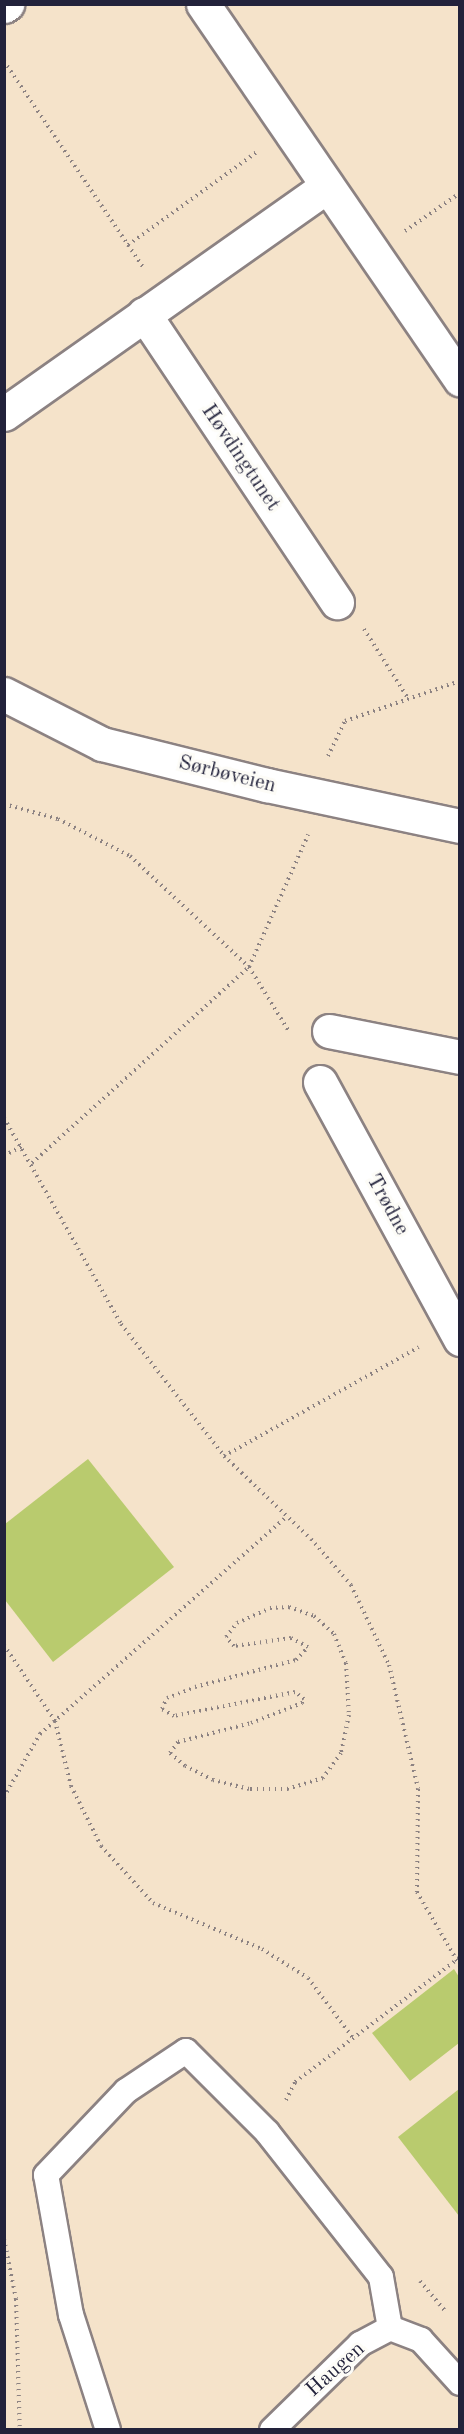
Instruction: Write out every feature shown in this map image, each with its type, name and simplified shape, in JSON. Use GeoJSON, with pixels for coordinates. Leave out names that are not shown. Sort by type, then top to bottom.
{"type":"FeatureCollection","features":[{"type":"Feature","properties":{"kind":"street"},"geometry":{"type":"LineString","coordinates":[[203,4],[459,379]]}},
{"type":"Feature","properties":{"kind":"street"},"geometry":{"type":"LineString","coordinates":[[4,414],[327,186]]}},
{"type":"Feature","properties":{"kind":"street","name":"Høvdingtunet"},"geometry":{"type":"LineString","coordinates":[[155,307],[337,602]]}},
{"type":"Feature","properties":{"kind":"street","name":"Sørbøveien"},"geometry":{"type":"LineString","coordinates":[[4,694],[102,744],[267,785],[459,826]]}},
{"type":"Feature","properties":{"kind":"street"},"geometry":{"type":"LineString","coordinates":[[329,1031],[459,1058]]}},
{"type":"Feature","properties":{"kind":"street","name":"Trødne"},"geometry":{"type":"LineString","coordinates":[[320,1082],[458,1331]]}},
{"type":"Feature","properties":{"kind":"lane"},"geometry":{"type":"LineString","coordinates":[[108,2430],[71,2315],[46,2175],[126,2091],[186,2051],[267,2132],[381,2277],[390,2328],[421,2340],[459,2383]]}},
{"type":"Feature","properties":{"kind":"lane","name":"Haugen"},"geometry":{"type":"LineString","coordinates":[[272,2430],[360,2344],[390,2328]]}},
{"type":"Feature","properties":{"kind":"path"},"geometry":{"type":"LineString","coordinates":[[4,61],[129,245],[155,307]]}},
{"type":"Feature","properties":{"kind":"path"},"geometry":{"type":"LineString","coordinates":[[129,245],[260,150]]}},
{"type":"Feature","properties":{"kind":"path"},"geometry":{"type":"LineString","coordinates":[[372,253],[459,193]]}},
{"type":"Feature","properties":{"kind":"path"},"geometry":{"type":"LineString","coordinates":[[337,602],[340,620],[356,617],[409,699]]}},
{"type":"Feature","properties":{"kind":"path"},"geometry":{"type":"LineString","coordinates":[[328,756],[345,720],[459,681]]}},
{"type":"Feature","properties":{"kind":"path"},"geometry":{"type":"LineString","coordinates":[[4,804],[58,819],[130,856],[249,967],[320,1082]]}},
{"type":"Feature","properties":{"kind":"path"},"geometry":{"type":"LineString","coordinates":[[32,1163],[249,967],[310,831]]}},
{"type":"Feature","properties":{"kind":"path"},"geometry":{"type":"LineString","coordinates":[[4,1118],[32,1163],[121,1324],[224,1455],[287,1516],[351,1585],[389,1665],[418,1789],[417,1892],[459,1966]]}},
{"type":"Feature","properties":{"kind":"path"},"geometry":{"type":"LineString","coordinates":[[4,1156],[22,1146]]}},
{"type":"Feature","properties":{"kind":"path"},"geometry":{"type":"LineString","coordinates":[[224,1455],[458,1331]]}},
{"type":"Feature","properties":{"kind":"path"},"geometry":{"type":"LineString","coordinates":[[4,1797],[40,1734],[287,1516]]}},
{"type":"Feature","properties":{"kind":"path"},"geometry":{"type":"LineString","coordinates":[[289,1607],[314,1616],[334,1634],[346,1663],[349,1716],[341,1753],[323,1778],[288,1789],[249,1789],[213,1780],[185,1766],[170,1753],[178,1742],[251,1723],[302,1704],[304,1699],[295,1692],[174,1716],[162,1709],[167,1698],[223,1677],[296,1660],[308,1647],[291,1638],[234,1646],[226,1637],[237,1623],[270,1608],[289,1607]]}},
{"type":"Feature","properties":{"kind":"path"},"geometry":{"type":"LineString","coordinates":[[4,1644],[55,1721],[71,1786],[101,1846],[153,1903],[262,1949],[308,1978],[353,2038]]}},
{"type":"Feature","properties":{"kind":"path"},"geometry":{"type":"LineString","coordinates":[[283,2105],[295,2082],[459,1957]]}},
{"type":"Feature","properties":{"kind":"path"},"geometry":{"type":"LineString","coordinates":[[4,2240],[16,2299],[20,2430]]}},
{"type":"Feature","properties":{"kind":"green space"},"geometry":{"type":"Polygon","coordinates":[[[88,1459],[174,1567],[53,1662],[5,1600],[5,1524],[88,1459]]]}},
{"type":"Feature","properties":{"kind":"green space"},"geometry":{"type":"Polygon","coordinates":[[[454,1969],[459,1977],[459,2043],[410,2081],[372,2033],[454,1969]]]}},
{"type":"Feature","properties":{"kind":"green space"},"geometry":{"type":"Polygon","coordinates":[[[459,2089],[459,2216],[398,2137],[459,2089]]]}}]}
